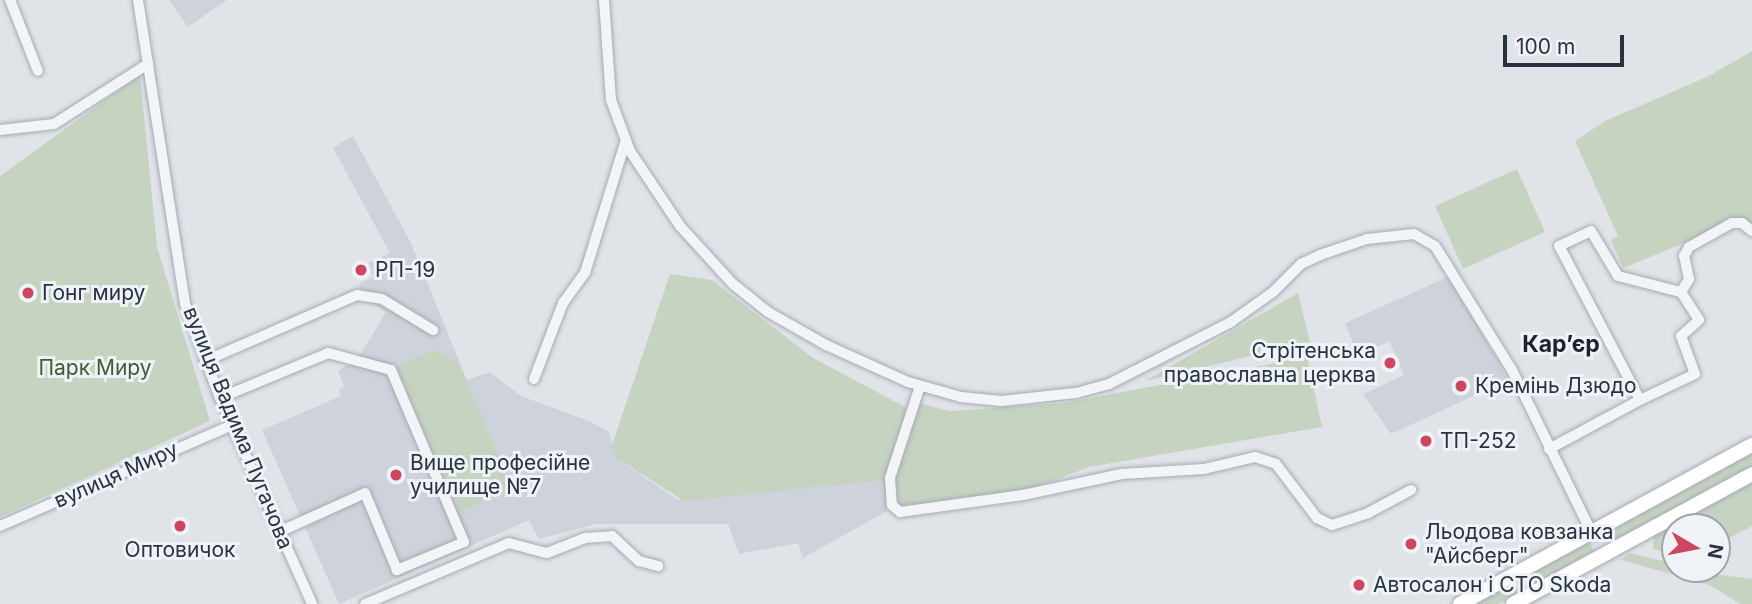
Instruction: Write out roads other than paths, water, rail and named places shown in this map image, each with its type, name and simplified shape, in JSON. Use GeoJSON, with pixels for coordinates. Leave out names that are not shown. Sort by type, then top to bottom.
{"type":"FeatureCollection","features":[{"type":"Feature","properties":{"kind":"main road"},"geometry":{"type":"LineString","coordinates":[[1460,604],[1752,445]]}},
{"type":"Feature","properties":{"kind":"main road"},"geometry":{"type":"LineString","coordinates":[[1513,604],[1752,474]]}},
{"type":"Feature","properties":{"kind":"main road"},"geometry":{"type":"LineString","coordinates":[[1592,533],[1604,554]]}},
{"type":"Feature","properties":{"kind":"street"},"geometry":{"type":"LineString","coordinates":[[10,0],[38,71]]}},
{"type":"Feature","properties":{"kind":"street","name":"вулиця Вадима Пугачова"},"geometry":{"type":"LineString","coordinates":[[138,0],[175,257],[205,361],[312,604]]}},
{"type":"Feature","properties":{"kind":"street"},"geometry":{"type":"LineString","coordinates":[[604,0],[611,100],[625,143],[680,226],[744,293],[826,345],[920,386],[981,400],[1093,390],[1231,322],[1259,304],[1301,264],[1367,239],[1414,234],[1435,246],[1512,370],[1592,533]]}},
{"type":"Feature","properties":{"kind":"street"},"geometry":{"type":"LineString","coordinates":[[0,130],[54,124],[148,64]]}},
{"type":"Feature","properties":{"kind":"street"},"geometry":{"type":"LineString","coordinates":[[534,379],[563,303],[584,273],[625,143]]}},
{"type":"Feature","properties":{"kind":"street"},"geometry":{"type":"LineString","coordinates":[[1681,292],[1689,279],[1684,256],[1689,247],[1736,222],[1752,230]]}},
{"type":"Feature","properties":{"kind":"street"},"geometry":{"type":"LineString","coordinates":[[1549,449],[1697,370],[1681,336],[1699,320],[1681,292],[1622,279],[1591,231],[1559,246],[1640,400]]}},
{"type":"Feature","properties":{"kind":"street"},"geometry":{"type":"LineString","coordinates":[[205,361],[357,295],[382,299],[433,330]]}},
{"type":"Feature","properties":{"kind":"street"},"geometry":{"type":"LineString","coordinates":[[220,398],[328,353],[391,370],[464,542],[397,570],[365,493],[279,532]]}},
{"type":"Feature","properties":{"kind":"street"},"geometry":{"type":"LineString","coordinates":[[920,386],[890,478],[892,505],[900,512],[1023,495],[1122,474],[1204,469],[1255,457],[1276,464],[1317,518],[1332,525],[1368,513],[1411,490]]}},
{"type":"Feature","properties":{"kind":"street","name":"вулиця Миру"},"geometry":{"type":"LineString","coordinates":[[0,526],[232,425]]}},
{"type":"Feature","properties":{"kind":"street"},"geometry":{"type":"LineString","coordinates":[[365,604],[509,543],[547,553],[584,538],[612,536],[639,561],[658,566]]}},
{"type":"Feature","properties":{"kind":"place","name":"РП-19"},"geometry":{"type":"Point","coordinates":[361,270]}},
{"type":"Feature","properties":{"kind":"place","name":"Гонг миру"},"geometry":{"type":"Point","coordinates":[28,293]}},
{"type":"Feature","properties":{"kind":"place","name":"Стрітенська православна церква"},"geometry":{"type":"Point","coordinates":[1390,363]}},
{"type":"Feature","properties":{"kind":"place","name":"Кремінь Дзюдо"},"geometry":{"type":"Point","coordinates":[1461,386]}},
{"type":"Feature","properties":{"kind":"place","name":"ТП-252"},"geometry":{"type":"Point","coordinates":[1426,441]}},
{"type":"Feature","properties":{"kind":"place","name":"Вище професійне училище №7"},"geometry":{"type":"Point","coordinates":[396,475]}},
{"type":"Feature","properties":{"kind":"place","name":"Оптовичок"},"geometry":{"type":"Point","coordinates":[180,526]}},
{"type":"Feature","properties":{"kind":"place","name":"Льодова ковзанка \"Айсберг\""},"geometry":{"type":"Point","coordinates":[1411,544]}},
{"type":"Feature","properties":{"kind":"place","name":"Автосалон і СТО Skoda"},"geometry":{"type":"Point","coordinates":[1359,585]}},
{"type":"Feature","properties":{"kind":"district","name":"Кар’єр"},"geometry":{"type":"Point","coordinates":[1561,344]}},
{"type":"Feature","properties":{"kind":"park label","name":"Парк Миру"},"geometry":{"type":"Point","coordinates":[95,368]}}]}
